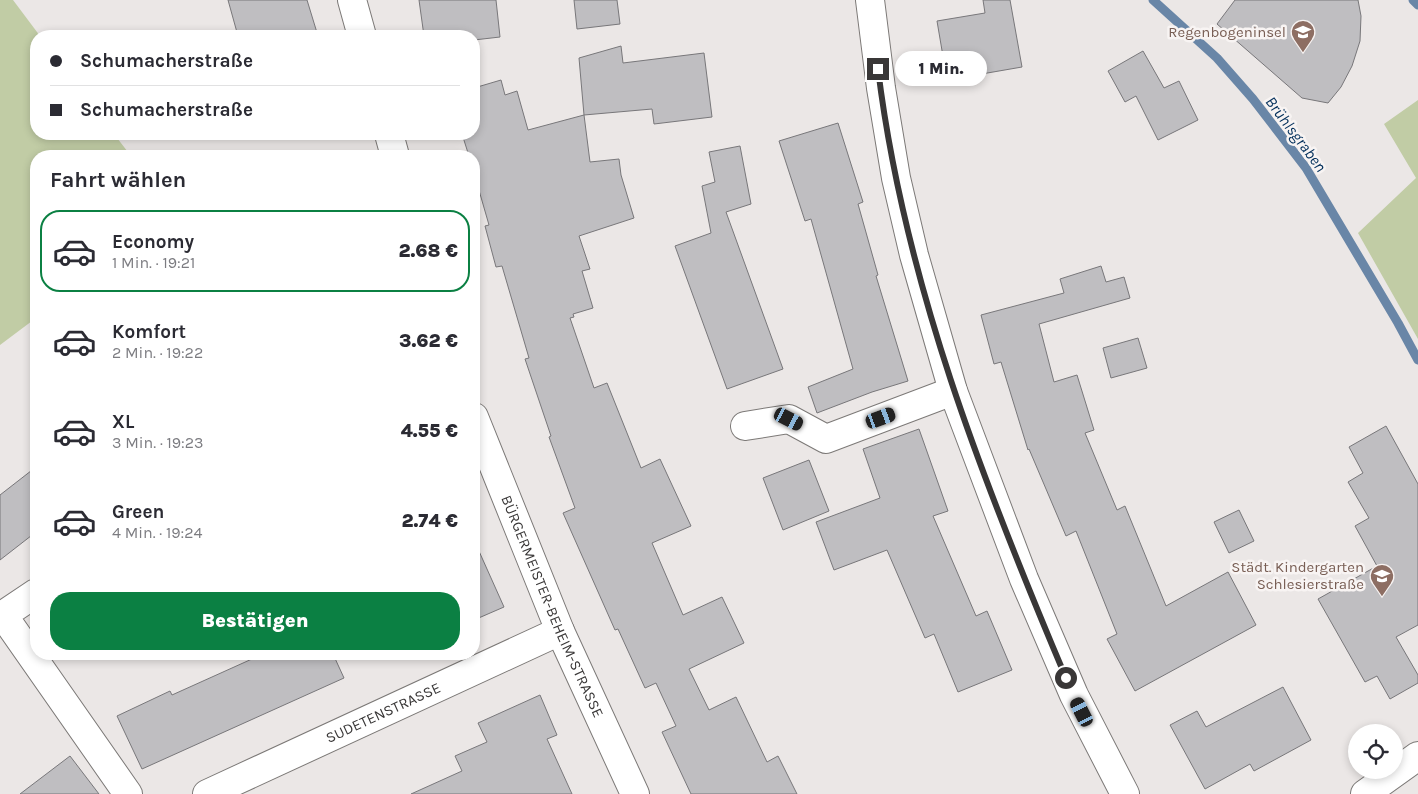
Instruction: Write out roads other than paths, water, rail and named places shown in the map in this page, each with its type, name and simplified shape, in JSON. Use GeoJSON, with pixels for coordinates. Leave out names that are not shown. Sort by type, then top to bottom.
{"type":"FeatureCollection","features":[{"type":"Feature","properties":{"kind":"street"},"geometry":{"type":"LineString","coordinates":[[352,0],[360,30]]}},
{"type":"Feature","properties":{"kind":"street"},"geometry":{"type":"LineString","coordinates":[[870,0],[881,88],[896,178],[914,255],[953,391],[1024,579],[1074,695],[1125,794]]}},
{"type":"Feature","properties":{"kind":"street"},"geometry":{"type":"LineString","coordinates":[[746,426],[789,419],[826,439],[953,391]]}},
{"type":"Feature","properties":{"kind":"street","name":"BÜRGERMEISTER-BEHEIM-STRASSE"},"geometry":{"type":"LineString","coordinates":[[480,432],[560,631],[635,794]]}},
{"type":"Feature","properties":{"kind":"street"},"geometry":{"type":"LineString","coordinates":[[30,597],[3,616],[30,654]]}},
{"type":"Feature","properties":{"kind":"street","name":"SUDETENSTRASSE"},"geometry":{"type":"LineString","coordinates":[[207,794],[560,631]]}},
{"type":"Feature","properties":{"kind":"street"},"geometry":{"type":"LineString","coordinates":[[34,660],[128,794]]}},
{"type":"Feature","properties":{"kind":"street"},"geometry":{"type":"LineString","coordinates":[[1365,794],[1418,756]]}},
{"type":"Feature","properties":{"kind":"waterway","name":"Brühlsgraben"},"geometry":{"type":"LineString","coordinates":[[1153,0],[1217,58],[1253,99],[1306,168],[1418,360]]}},
{"type":"Feature","properties":{"kind":"waterway"},"geometry":{"type":"LineString","coordinates":[[1413,0],[1418,5]]}},
{"type":"Feature","properties":{"kind":"place","name":"Regenbogeninsel"},"geometry":{"type":"Point","coordinates":[1303,53]}},
{"type":"Feature","properties":{"kind":"place","name":"Städt. Kindergarten Schlesierstraße"},"geometry":{"type":"Point","coordinates":[1382,597]}}]}
